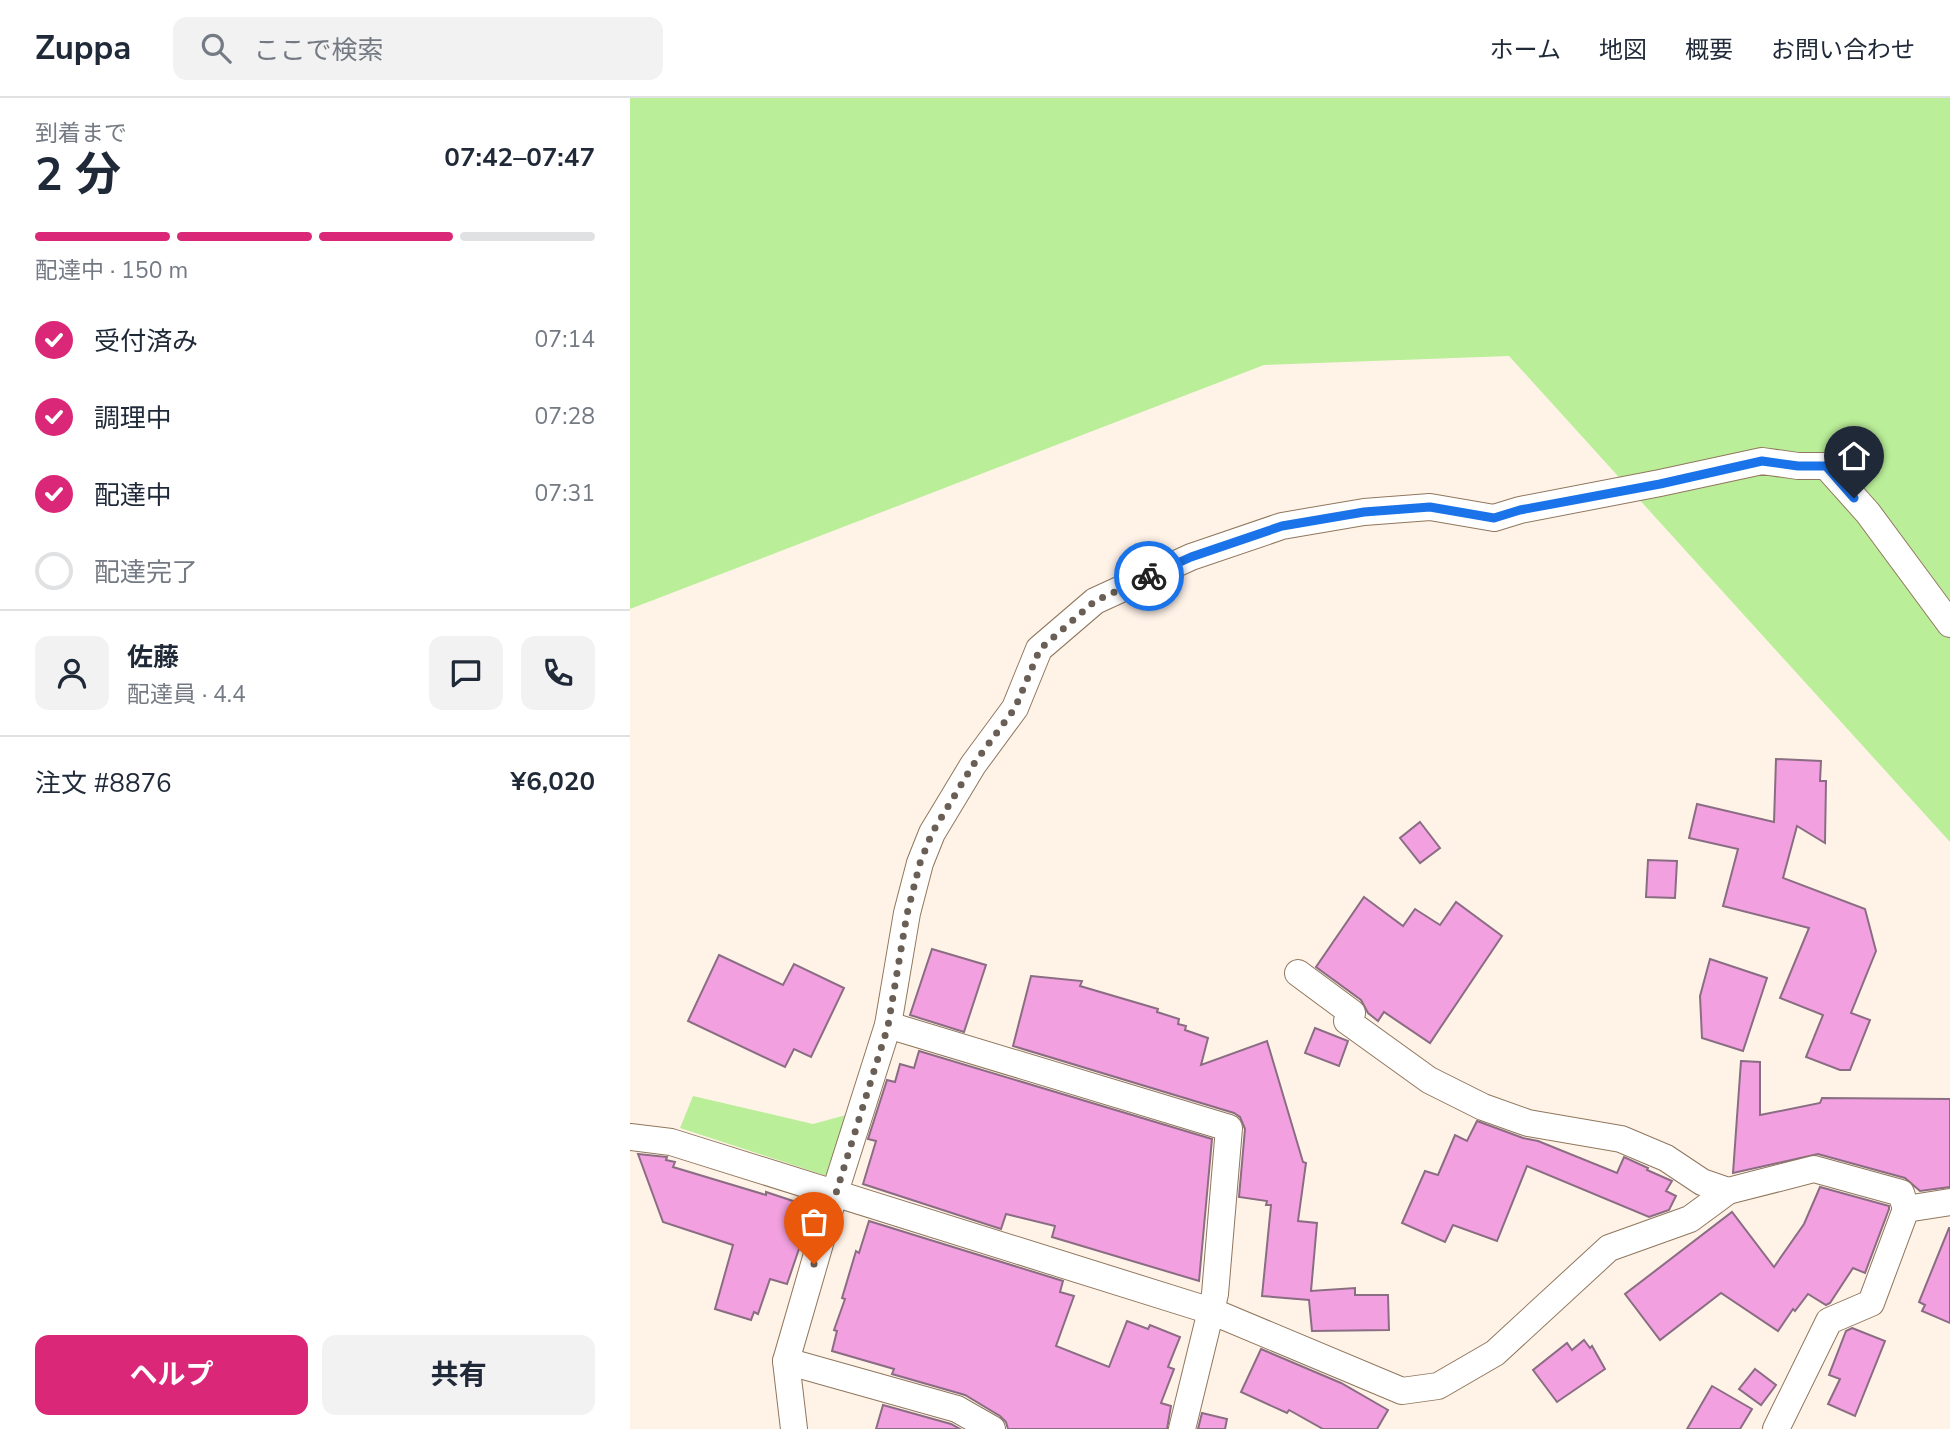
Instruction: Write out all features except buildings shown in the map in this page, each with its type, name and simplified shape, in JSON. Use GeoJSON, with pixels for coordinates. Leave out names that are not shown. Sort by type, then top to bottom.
{"type":"FeatureCollection","features":[{"type":"Feature","properties":{"kind":"street"},"geometry":{"type":"LineString","coordinates":[[794,1429],[786,1361],[835,1192],[888,1026],[907,914],[920,863],[932,833],[973,765],[1015,708],[1040,649],[1095,601],[1191,557],[1282,526],[1364,512],[1430,507],[1494,518],[1520,510],[1660,484],[1762,461],[1798,466],[1826,466],[1868,513],[1950,624]]}},
{"type":"Feature","properties":{"kind":"street"},"geometry":{"type":"LineString","coordinates":[[1298,973],[1352,1013],[1347,1021],[1429,1080],[1483,1107],[1528,1123],[1621,1139],[1666,1158],[1702,1182],[1727,1191]]}},
{"type":"Feature","properties":{"kind":"street"},"geometry":{"type":"LineString","coordinates":[[888,1026],[1229,1128],[1215,1294],[1182,1429]]}},
{"type":"Feature","properties":{"kind":"street"},"geometry":{"type":"LineString","coordinates":[[630,1137],[671,1142],[1211,1311],[1402,1391],[1438,1385],[1495,1353],[1609,1248],[1690,1219],[1727,1191],[1814,1169],[1901,1193],[1906,1209],[1871,1303],[1829,1321],[1776,1429]]}},
{"type":"Feature","properties":{"kind":"street"},"geometry":{"type":"LineString","coordinates":[[1906,1209],[1950,1202]]}},
{"type":"Feature","properties":{"kind":"street"},"geometry":{"type":"LineString","coordinates":[[786,1361],[957,1409],[992,1429]]}},
{"type":"Feature","properties":{"kind":"green space"},"geometry":{"type":"Polygon","coordinates":[[[630,98],[1950,98],[1950,842],[1509,356],[1264,365],[630,609],[630,98]]]}},
{"type":"Feature","properties":{"kind":"green space"},"geometry":{"type":"Polygon","coordinates":[[[693,1096],[813,1124],[846,1115],[827,1176],[680,1128],[693,1096]]]}},
{"type":"Feature","properties":{"kind":"way so far"},"geometry":{"type":"LineString","coordinates":[[814,1264],[888,1026],[907,914],[920,863],[932,833],[973,765],[1015,708],[1040,649],[1095,601],[1149,576]]}},
{"type":"Feature","properties":{"kind":"route"},"geometry":{"type":"LineString","coordinates":[[1149,576],[1191,557],[1282,526],[1364,512],[1430,507],[1494,518],[1520,510],[1660,484],[1762,461],[1798,466],[1826,466],[1854,498]]}}]}
